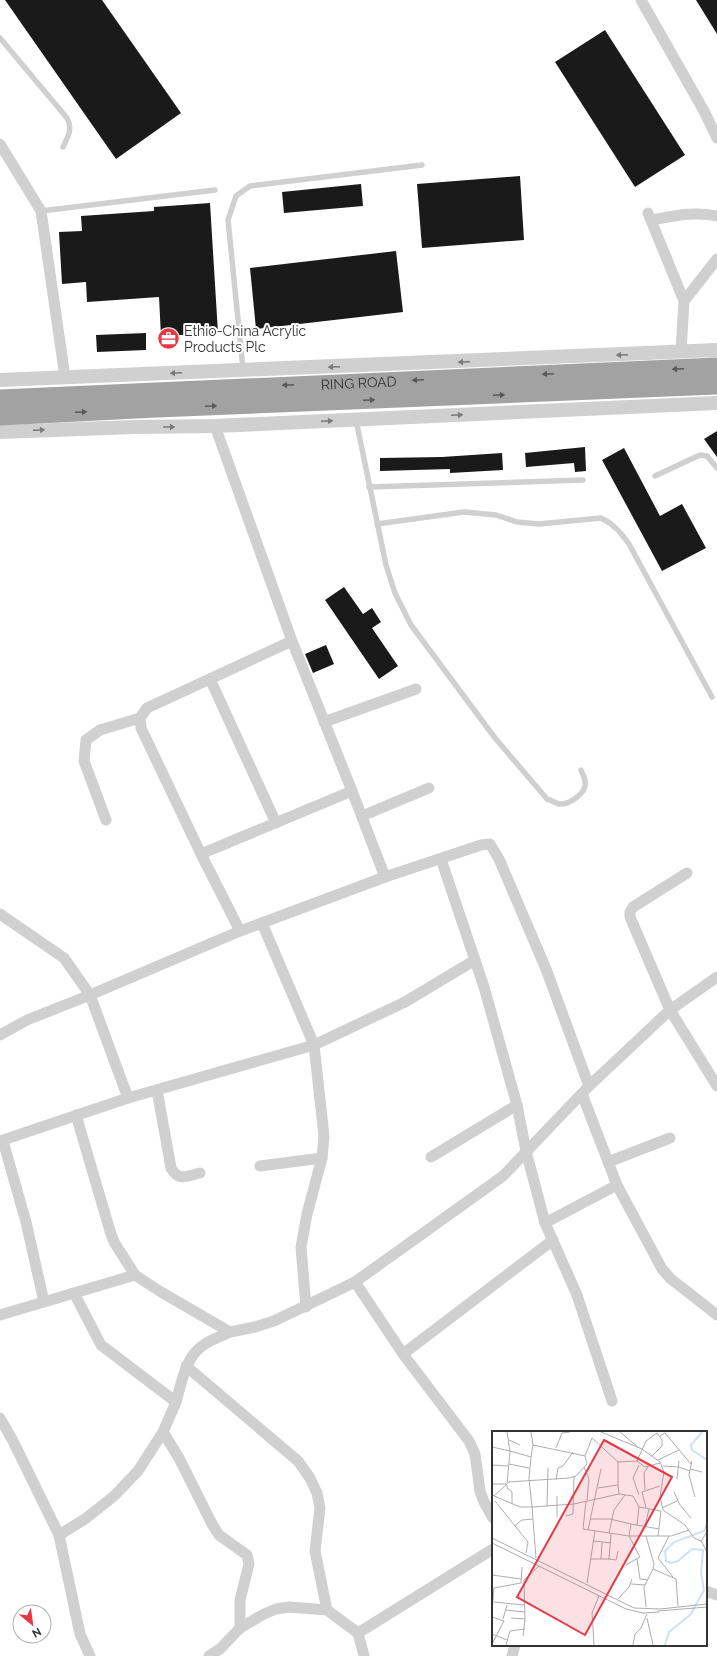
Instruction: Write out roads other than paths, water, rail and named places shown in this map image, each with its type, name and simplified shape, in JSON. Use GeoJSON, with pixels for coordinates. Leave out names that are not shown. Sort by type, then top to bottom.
{"type":"FeatureCollection","features":[{"type":"Feature","properties":{"kind":"highway","name":"RING ROAD"},"geometry":{"type":"LineString","coordinates":[[0,399],[717,367]]}},
{"type":"Feature","properties":{"kind":"highway","name":"RING ROAD"},"geometry":{"type":"LineString","coordinates":[[0,416],[156,408],[717,386]]}},
{"type":"Feature","properties":{"kind":"street"},"geometry":{"type":"LineString","coordinates":[[641,0],[704,111],[717,138]]}},
{"type":"Feature","properties":{"kind":"street"},"geometry":{"type":"LineString","coordinates":[[704,111],[717,116]]}},
{"type":"Feature","properties":{"kind":"street"},"geometry":{"type":"LineString","coordinates":[[0,144],[41,211],[65,377]]}},
{"type":"Feature","properties":{"kind":"street"},"geometry":{"type":"LineString","coordinates":[[681,352],[684,301],[650,217],[703,213],[717,216]]}},
{"type":"Feature","properties":{"kind":"street"},"geometry":{"type":"LineString","coordinates":[[684,301],[717,259]]}},
{"type":"Feature","properties":{"kind":"street"},"geometry":{"type":"LineString","coordinates":[[0,380],[717,350]]}},
{"type":"Feature","properties":{"kind":"street"},"geometry":{"type":"LineString","coordinates":[[0,432],[134,427],[215,426],[717,403]]}},
{"type":"Feature","properties":{"kind":"street"},"geometry":{"type":"LineString","coordinates":[[215,426],[292,641],[385,877]]}},
{"type":"Feature","properties":{"kind":"street"},"geometry":{"type":"LineString","coordinates":[[106,820],[84,761],[86,740],[100,730],[140,718],[148,708],[292,641]]}},
{"type":"Feature","properties":{"kind":"street"},"geometry":{"type":"LineString","coordinates":[[210,679],[276,823]]}},
{"type":"Feature","properties":{"kind":"street"},"geometry":{"type":"LineString","coordinates":[[324,722],[416,690]]}},
{"type":"Feature","properties":{"kind":"street"},"geometry":{"type":"LineString","coordinates":[[140,718],[142,728],[201,854],[240,931]]}},
{"type":"Feature","properties":{"kind":"street"},"geometry":{"type":"LineString","coordinates":[[362,816],[429,788]]}},
{"type":"Feature","properties":{"kind":"street"},"geometry":{"type":"LineString","coordinates":[[201,854],[352,791]]}},
{"type":"Feature","properties":{"kind":"street"},"geometry":{"type":"LineString","coordinates":[[0,1035],[27,1020],[90,995],[240,931],[385,877],[481,846],[492,845],[546,969],[608,1162],[617,1185],[662,1269],[671,1279],[717,1315]]}},
{"type":"Feature","properties":{"kind":"street"},"geometry":{"type":"LineString","coordinates":[[441,859],[484,987],[517,1105],[526,1151],[545,1223],[577,1294],[612,1401]]}},
{"type":"Feature","properties":{"kind":"street"},"geometry":{"type":"LineString","coordinates":[[687,873],[633,908],[630,912],[631,922],[670,1010],[717,1086]]}},
{"type":"Feature","properties":{"kind":"street"},"geometry":{"type":"LineString","coordinates":[[0,914],[64,958],[90,995],[128,1098]]}},
{"type":"Feature","properties":{"kind":"street"},"geometry":{"type":"LineString","coordinates":[[262,923],[314,1045],[324,1136],[322,1158],[307,1214],[301,1247],[306,1307]]}},
{"type":"Feature","properties":{"kind":"street"},"geometry":{"type":"LineString","coordinates":[[44,1302],[26,1222],[1,1141],[128,1098],[314,1045],[381,1015],[475,960]]}},
{"type":"Feature","properties":{"kind":"street"},"geometry":{"type":"LineString","coordinates":[[59,1535],[85,1519],[114,1496],[138,1471],[163,1432],[176,1402],[186,1366],[195,1353],[204,1345],[230,1332],[255,1327],[306,1307],[355,1282],[503,1176],[586,1090],[670,1010],[717,977]]}},
{"type":"Feature","properties":{"kind":"street"},"geometry":{"type":"LineString","coordinates":[[158,1090],[175,1175],[181,1178],[200,1173]]}},
{"type":"Feature","properties":{"kind":"street"},"geometry":{"type":"LineString","coordinates":[[431,1158],[517,1105]]}},
{"type":"Feature","properties":{"kind":"street"},"geometry":{"type":"LineString","coordinates":[[76,1115],[110,1231],[135,1275],[161,1292],[230,1332]]}},
{"type":"Feature","properties":{"kind":"street"},"geometry":{"type":"LineString","coordinates":[[608,1162],[670,1138]]}},
{"type":"Feature","properties":{"kind":"street"},"geometry":{"type":"LineString","coordinates":[[260,1166],[322,1158]]}},
{"type":"Feature","properties":{"kind":"street"},"geometry":{"type":"LineString","coordinates":[[545,1223],[617,1185]]}},
{"type":"Feature","properties":{"kind":"street"},"geometry":{"type":"LineString","coordinates":[[403,1354],[553,1240]]}},
{"type":"Feature","properties":{"kind":"street"},"geometry":{"type":"LineString","coordinates":[[0,1315],[135,1275]]}},
{"type":"Feature","properties":{"kind":"street"},"geometry":{"type":"LineString","coordinates":[[355,1282],[403,1354],[468,1441],[475,1454],[480,1491],[492,1516]]}},
{"type":"Feature","properties":{"kind":"street"},"geometry":{"type":"LineString","coordinates":[[74,1293],[101,1344],[176,1402]]}},
{"type":"Feature","properties":{"kind":"street"},"geometry":{"type":"LineString","coordinates":[[186,1366],[298,1461],[310,1478],[317,1493],[320,1508],[315,1551],[327,1610]]}},
{"type":"Feature","properties":{"kind":"street"},"geometry":{"type":"LineString","coordinates":[[0,1418],[13,1441],[59,1535],[80,1634],[90,1656]]}},
{"type":"Feature","properties":{"kind":"street"},"geometry":{"type":"LineString","coordinates":[[163,1432],[179,1458],[219,1535],[247,1555],[249,1559],[250,1564],[240,1600],[240,1628]]}},
{"type":"Feature","properties":{"kind":"street"},"geometry":{"type":"LineString","coordinates":[[358,1633],[492,1550]]}},
{"type":"Feature","properties":{"kind":"street"},"geometry":{"type":"LineString","coordinates":[[707,1591],[717,1595]]}},
{"type":"Feature","properties":{"kind":"street"},"geometry":{"type":"LineString","coordinates":[[209,1656],[224,1645],[240,1628],[264,1614],[289,1607],[327,1610],[358,1633],[364,1656]]}},
{"type":"Feature","properties":{"kind":"street"},"geometry":{"type":"LineString","coordinates":[[512,1656],[515,1646]]}},
{"type":"Feature","properties":{"kind":"lane"},"geometry":{"type":"LineString","coordinates":[[0,38],[67,118],[70,124],[70,134],[63,147]]}},
{"type":"Feature","properties":{"kind":"lane"},"geometry":{"type":"LineString","coordinates":[[243,370],[228,220],[236,196],[250,186],[422,165]]}},
{"type":"Feature","properties":{"kind":"lane"},"geometry":{"type":"LineString","coordinates":[[41,211],[214,190]]}},
{"type":"Feature","properties":{"kind":"lane"},"geometry":{"type":"LineString","coordinates":[[356,420],[386,566],[392,586],[412,625],[495,738],[547,798],[558,804],[568,802],[583,791],[586,782],[581,770]]}},
{"type":"Feature","properties":{"kind":"lane"},"geometry":{"type":"LineString","coordinates":[[655,476],[700,455],[707,456],[717,468]]}},
{"type":"Feature","properties":{"kind":"lane"},"geometry":{"type":"LineString","coordinates":[[369,487],[583,480]]}},
{"type":"Feature","properties":{"kind":"lane"},"geometry":{"type":"LineString","coordinates":[[377,524],[464,512],[496,515],[517,522],[539,524],[601,518],[610,522],[617,528],[629,544],[712,697]]}},
{"type":"Feature","properties":{"kind":"place","name":"Ethio-China Acrylic Products Plc"},"geometry":{"type":"Point","coordinates":[169,339]}}]}
